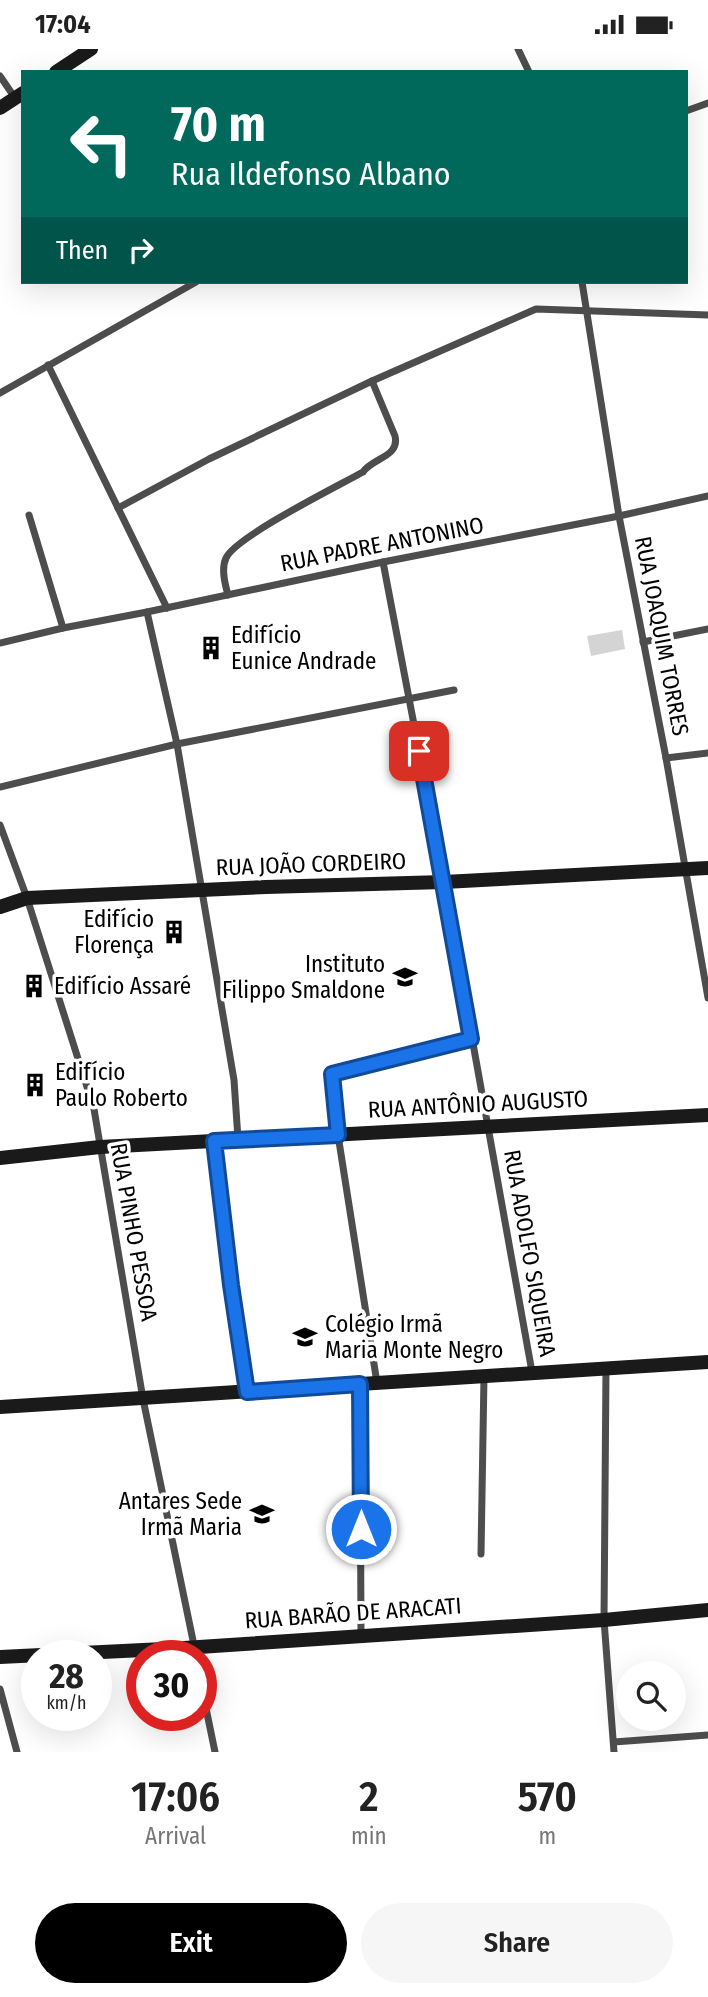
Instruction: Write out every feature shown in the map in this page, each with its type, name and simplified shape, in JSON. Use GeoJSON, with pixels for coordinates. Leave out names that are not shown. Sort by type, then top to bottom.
{"type":"FeatureCollection","features":[{"type":"Feature","properties":{"kind":"street"},"geometry":{"type":"LineString","coordinates":[[77,66],[91,49]]}},
{"type":"Feature","properties":{"kind":"street"},"geometry":{"type":"LineString","coordinates":[[518,49],[528,70]]}},
{"type":"Feature","properties":{"kind":"street"},"geometry":{"type":"LineString","coordinates":[[0,76],[19,95],[0,108]]}},
{"type":"Feature","properties":{"kind":"street"},"geometry":{"type":"LineString","coordinates":[[688,110],[708,103]]}},
{"type":"Feature","properties":{"kind":"street"},"geometry":{"type":"LineString","coordinates":[[0,393],[192,284]]}},
{"type":"Feature","properties":{"kind":"street","name":"RUA JOAQUIM TORRES"},"geometry":{"type":"LineString","coordinates":[[582,284],[619,516],[666,758],[708,998]]}},
{"type":"Feature","properties":{"kind":"street"},"geometry":{"type":"LineString","coordinates":[[118,508],[209,459],[372,381],[536,309],[708,315]]}},
{"type":"Feature","properties":{"kind":"street"},"geometry":{"type":"LineString","coordinates":[[48,365],[167,608]]}},
{"type":"Feature","properties":{"kind":"street"},"geometry":{"type":"LineString","coordinates":[[228,595],[224,561],[235,546],[363,473],[368,465],[393,450],[395,436],[372,381]]}},
{"type":"Feature","properties":{"kind":"street","name":"RUA PADRE ANTONINO"},"geometry":{"type":"LineString","coordinates":[[0,643],[708,496]]}},
{"type":"Feature","properties":{"kind":"street"},"geometry":{"type":"LineString","coordinates":[[29,515],[63,628]]}},
{"type":"Feature","properties":{"kind":"street","name":"RUA ADOLFO SIQUEIRA"},"geometry":{"type":"LineString","coordinates":[[383,562],[444,882],[532,1372]]}},
{"type":"Feature","properties":{"kind":"street"},"geometry":{"type":"LineString","coordinates":[[147,612],[177,744],[234,1080],[238,1139]]}},
{"type":"Feature","properties":{"kind":"street"},"geometry":{"type":"LineString","coordinates":[[643,642],[708,629]]}},
{"type":"Feature","properties":{"kind":"street"},"geometry":{"type":"LineString","coordinates":[[0,787],[177,744],[454,689]]}},
{"type":"Feature","properties":{"kind":"street"},"geometry":{"type":"LineString","coordinates":[[666,758],[708,753]]}},
{"type":"Feature","properties":{"kind":"street","name":"RUA PINHO PESSOA"},"geometry":{"type":"LineString","coordinates":[[0,825],[27,898],[94,1109],[143,1399],[193,1640]]}},
{"type":"Feature","properties":{"kind":"street","name":"RUA JOÃO CORDEIRO"},"geometry":{"type":"LineString","coordinates":[[0,907],[27,898],[444,882],[708,868]]}},
{"type":"Feature","properties":{"kind":"street"},"geometry":{"type":"LineString","coordinates":[[377,1383],[338,1135],[332,1074],[471,1039]]}},
{"type":"Feature","properties":{"kind":"street","name":"RUA ANTÔNIO AUGUSTO"},"geometry":{"type":"LineString","coordinates":[[0,1158],[100,1147],[708,1115]]}},
{"type":"Feature","properties":{"kind":"street"},"geometry":{"type":"LineString","coordinates":[[214,1141],[247,1392]]}},
{"type":"Feature","properties":{"kind":"street"},"geometry":{"type":"LineString","coordinates":[[0,1407],[708,1362]]}},
{"type":"Feature","properties":{"kind":"street"},"geometry":{"type":"LineString","coordinates":[[606,1368],[604,1620],[614,1752]]}},
{"type":"Feature","properties":{"kind":"street"},"geometry":{"type":"LineString","coordinates":[[481,1554],[484,1375]]}},
{"type":"Feature","properties":{"kind":"street"},"geometry":{"type":"LineString","coordinates":[[360,1384],[361,1635]]}},
{"type":"Feature","properties":{"kind":"street","name":"RUA BARÃO DE ARACATI"},"geometry":{"type":"LineString","coordinates":[[217,1649],[361,1635],[604,1620],[708,1610]]}},
{"type":"Feature","properties":{"kind":"street","name":"RUA BARÃO DE ARACATI"},"geometry":{"type":"LineString","coordinates":[[0,1657],[126,1653]]}},
{"type":"Feature","properties":{"kind":"street"},"geometry":{"type":"LineString","coordinates":[[0,1689],[17,1752]]}},
{"type":"Feature","properties":{"kind":"street"},"geometry":{"type":"LineString","coordinates":[[211,1731],[215,1752]]}},
{"type":"Feature","properties":{"kind":"street"},"geometry":{"type":"LineString","coordinates":[[614,1742],[708,1735]]}},
{"type":"Feature","properties":{"kind":"shaded area"},"geometry":{"type":"Polygon","coordinates":[[[622,630],[625,649],[591,656],[587,636],[622,630]]]}},
{"type":"Feature","properties":{"kind":"place","name":"Edifício Eunice Andrade"},"geometry":{"type":"Point","coordinates":[211,648]}},
{"type":"Feature","properties":{"kind":"place","name":"Edifício Florença"},"geometry":{"type":"Point","coordinates":[174,932]}},
{"type":"Feature","properties":{"kind":"place","name":"Instituto Filippo Smaldone"},"geometry":{"type":"Point","coordinates":[405,977]}},
{"type":"Feature","properties":{"kind":"place","name":"Edifício Assaré"},"geometry":{"type":"Point","coordinates":[34,986]}},
{"type":"Feature","properties":{"kind":"place","name":"Edifício Paulo Roberto"},"geometry":{"type":"Point","coordinates":[35,1085]}},
{"type":"Feature","properties":{"kind":"place","name":"Colégio Irmã Maria Monte Negro"},"geometry":{"type":"Point","coordinates":[305,1337]}},
{"type":"Feature","properties":{"kind":"place","name":"Antares Sede Irmã Maria"},"geometry":{"type":"Point","coordinates":[262,1514]}},
{"type":"Feature","properties":{"kind":"route"},"geometry":{"type":"LineString","coordinates":[[361,1529],[360,1384],[247,1392],[214,1141],[338,1135],[332,1074],[471,1039],[419,751]]}}]}
